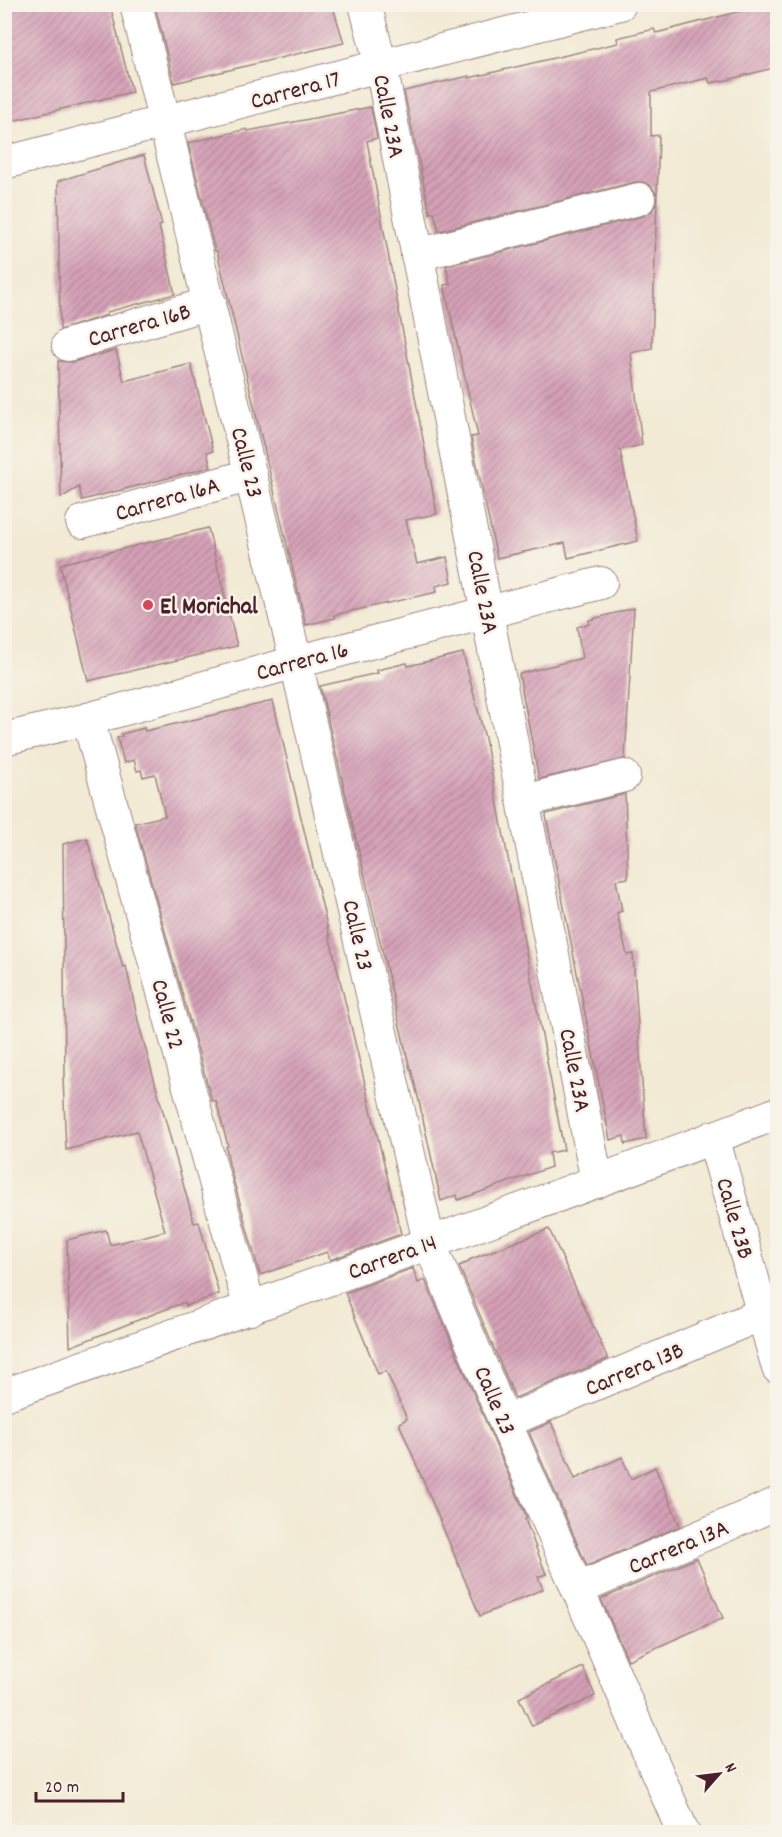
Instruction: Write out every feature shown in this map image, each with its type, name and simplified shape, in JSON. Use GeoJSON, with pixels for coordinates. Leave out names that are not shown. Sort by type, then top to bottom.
{"type":"FeatureCollection","features":[{"type":"Feature","properties":{"kind":"street","name":"Calle 23"},"geometry":{"type":"LineString","coordinates":[[136,4],[296,662],[429,1242],[682,1833]]}},
{"type":"Feature","properties":{"kind":"street","name":"Calle 23A"},"geometry":{"type":"LineString","coordinates":[[365,4],[381,66],[597,1182]]}},
{"type":"Feature","properties":{"kind":"street","name":"Carrera 17"},"geometry":{"type":"LineString","coordinates":[[4,163],[166,123],[604,6]]}},
{"type":"Feature","properties":{"kind":"street"},"geometry":{"type":"LineString","coordinates":[[417,255],[639,199]]}},
{"type":"Feature","properties":{"kind":"street","name":"Carrera 16B"},"geometry":{"type":"LineString","coordinates":[[68,345],[210,303]]}},
{"type":"Feature","properties":{"kind":"street","name":"Carrera 16A"},"geometry":{"type":"LineString","coordinates":[[82,522],[251,475]]}},
{"type":"Feature","properties":{"kind":"street","name":"Carrera 16"},"geometry":{"type":"LineString","coordinates":[[4,739],[88,719],[601,583]]}},
{"type":"Feature","properties":{"kind":"street","name":"Calle 22"},"geometry":{"type":"LineString","coordinates":[[88,719],[250,1309]]}},
{"type":"Feature","properties":{"kind":"street"},"geometry":{"type":"LineString","coordinates":[[524,801],[624,776]]}},
{"type":"Feature","properties":{"kind":"street","name":"Carrera 14"},"geometry":{"type":"LineString","coordinates":[[4,1395],[250,1309],[597,1182],[777,1113]]}},
{"type":"Feature","properties":{"kind":"street","name":"Calle 23B"},"geometry":{"type":"LineString","coordinates":[[713,1137],[777,1368]]}},
{"type":"Feature","properties":{"kind":"street","name":"Carrera 13B"},"geometry":{"type":"LineString","coordinates":[[505,1422],[762,1314]]}},
{"type":"Feature","properties":{"kind":"street","name":"Carrera 13A"},"geometry":{"type":"LineString","coordinates":[[578,1589],[777,1503]]}},
{"type":"Feature","properties":{"kind":"building"},"geometry":{"type":"Polygon","coordinates":[[[4,4],[110,5],[132,92],[4,123],[4,4]]]}},
{"type":"Feature","properties":{"kind":"building"},"geometry":{"type":"Polygon","coordinates":[[[178,4],[332,4],[344,43],[174,83],[156,10],[178,4]]]}},
{"type":"Feature","properties":{"kind":"building"},"geometry":{"type":"Polygon","coordinates":[[[768,4],[777,4],[777,67],[727,80],[710,83],[708,78],[651,92],[651,136],[659,135],[652,348],[631,353],[642,445],[620,450],[638,541],[568,558],[565,543],[497,558],[471,437],[478,436],[444,285],[450,284],[446,266],[643,216],[652,211],[657,195],[651,186],[643,182],[635,182],[439,231],[434,212],[430,213],[404,91],[618,43],[617,38],[654,29],[656,33],[768,4]]]}},
{"type":"Feature","properties":{"kind":"building"},"geometry":{"type":"Polygon","coordinates":[[[371,107],[377,138],[367,141],[437,514],[406,520],[417,564],[447,557],[452,582],[436,586],[437,592],[334,615],[335,618],[306,625],[217,251],[215,251],[188,143],[247,129],[248,131],[371,107]]]}},
{"type":"Feature","properties":{"kind":"building"},"geometry":{"type":"Polygon","coordinates":[[[144,155],[162,225],[159,226],[175,294],[107,312],[107,315],[60,330],[58,181],[144,155]]]}},
{"type":"Feature","properties":{"kind":"building"},"geometry":{"type":"Polygon","coordinates":[[[116,350],[124,381],[191,364],[213,451],[207,452],[211,467],[82,500],[79,487],[61,498],[58,361],[73,362],[116,350]]]}},
{"type":"Feature","properties":{"kind":"building","name":"El Morichal"},"geometry":{"type":"Polygon","coordinates":[[[208,528],[237,646],[88,681],[60,564],[208,528]]]}},
{"type":"Feature","properties":{"kind":"building"},"geometry":{"type":"Polygon","coordinates":[[[634,608],[625,759],[539,779],[519,674],[582,658],[577,627],[589,624],[589,620],[634,608]]]}},
{"type":"Feature","properties":{"kind":"building"},"geometry":{"type":"Polygon","coordinates":[[[463,653],[485,738],[564,1150],[549,1153],[551,1167],[458,1200],[457,1195],[441,1201],[320,686],[378,673],[377,670],[407,663],[408,666],[463,653]]]}},
{"type":"Feature","properties":{"kind":"building"},"geometry":{"type":"Polygon","coordinates":[[[273,701],[401,1234],[330,1260],[327,1252],[260,1275],[229,1164],[226,1147],[228,1146],[216,1101],[212,1101],[135,823],[165,816],[155,774],[143,777],[141,770],[137,771],[134,760],[124,763],[117,738],[122,736],[121,734],[144,728],[145,731],[273,701]]]}},
{"type":"Feature","properties":{"kind":"building"},"geometry":{"type":"Polygon","coordinates":[[[625,794],[628,878],[616,880],[622,911],[617,913],[627,955],[633,954],[646,1139],[625,1144],[624,1136],[610,1140],[546,814],[625,794]]]}},
{"type":"Feature","properties":{"kind":"building"},"geometry":{"type":"Polygon","coordinates":[[[87,838],[123,967],[126,966],[139,1025],[194,1223],[199,1222],[219,1294],[186,1306],[185,1302],[70,1347],[67,1240],[106,1230],[110,1245],[165,1231],[137,1131],[66,1150],[63,1078],[65,1077],[63,844],[87,838]]]}},
{"type":"Feature","properties":{"kind":"building"},"geometry":{"type":"Polygon","coordinates":[[[549,1229],[608,1359],[515,1398],[459,1266],[549,1229]]]}},
{"type":"Feature","properties":{"kind":"building"},"geometry":{"type":"Polygon","coordinates":[[[413,1268],[418,1283],[425,1280],[527,1518],[525,1519],[546,1574],[538,1577],[543,1589],[480,1616],[399,1423],[407,1419],[386,1371],[378,1374],[345,1293],[413,1268]]]}},
{"type":"Feature","properties":{"kind":"building"},"geometry":{"type":"Polygon","coordinates":[[[551,1422],[575,1479],[622,1457],[631,1479],[655,1467],[680,1526],[587,1566],[529,1432],[551,1422]]]}},
{"type":"Feature","properties":{"kind":"building"},"geometry":{"type":"Polygon","coordinates":[[[697,1558],[723,1618],[628,1660],[601,1599],[697,1558]]]}},
{"type":"Feature","properties":{"kind":"building"},"geometry":{"type":"Polygon","coordinates":[[[583,1667],[595,1696],[532,1726],[519,1698],[583,1667]]]}},
{"type":"Feature","properties":{"kind":"place","name":"El Morichal"},"geometry":{"type":"Point","coordinates":[148,605]}}]}
